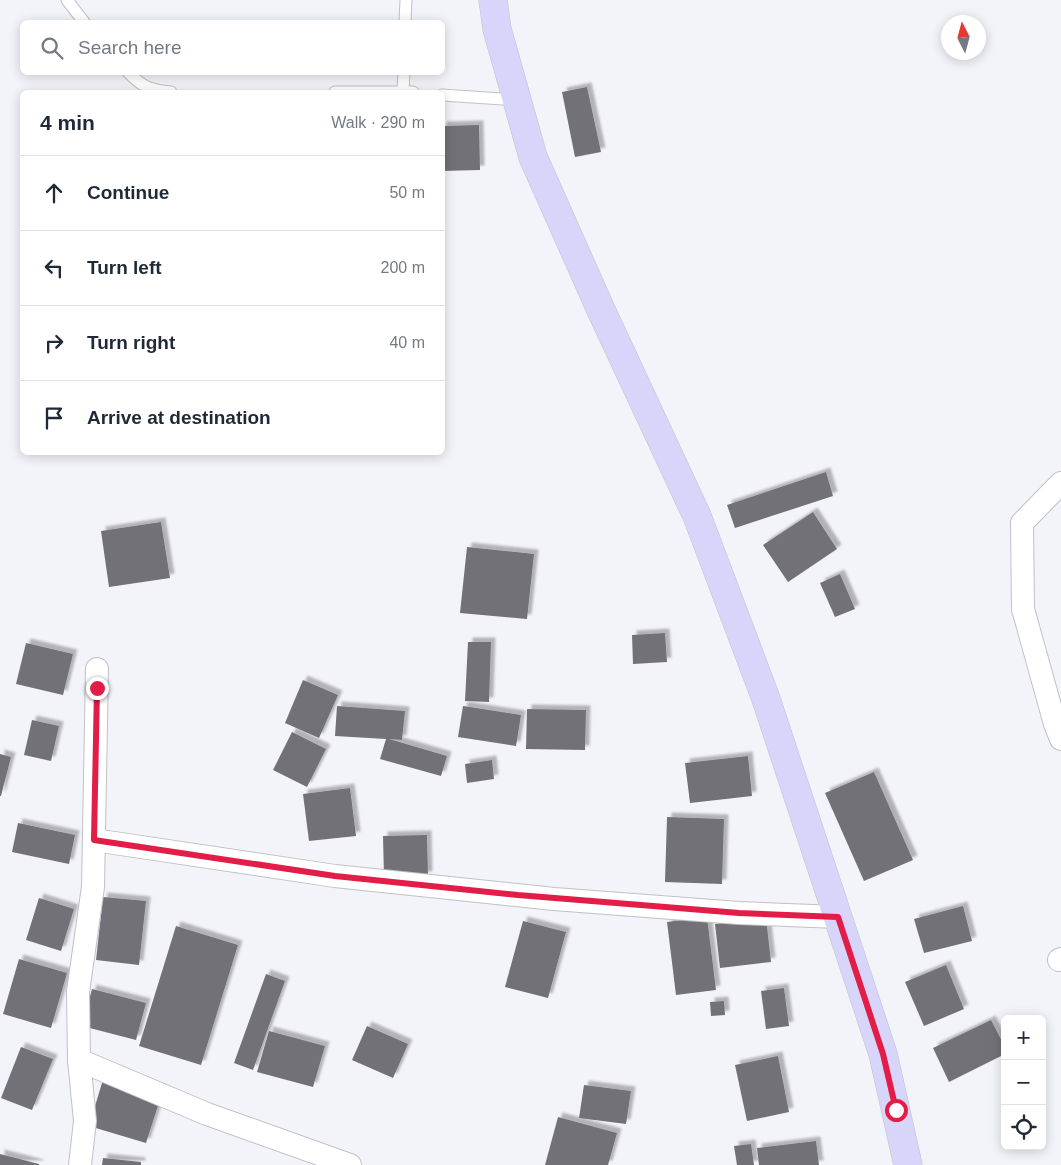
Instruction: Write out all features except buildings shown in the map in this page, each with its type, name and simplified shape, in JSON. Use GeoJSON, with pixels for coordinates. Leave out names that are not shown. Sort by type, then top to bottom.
{"type":"FeatureCollection","features":[{"type":"Feature","properties":{"kind":"main road"},"geometry":{"type":"LineString","coordinates":[[493,0],[497,29],[533,157],[601,310],[697,516],[766,699],[883,1054],[908,1165]]}},
{"type":"Feature","properties":{"kind":"street"},"geometry":{"type":"LineString","coordinates":[[1061,482],[1022,523],[1023,609],[1055,724],[1061,739]]}},
{"type":"Feature","properties":{"kind":"street"},"geometry":{"type":"LineString","coordinates":[[80,1165],[85,1121],[79,1060],[78,992],[93,887],[97,669]]}},
{"type":"Feature","properties":{"kind":"street"},"geometry":{"type":"LineString","coordinates":[[94,840],[335,876],[554,899],[739,913],[838,917]]}},
{"type":"Feature","properties":{"kind":"street"},"geometry":{"type":"LineString","coordinates":[[79,1060],[207,1114],[350,1165]]}},
{"type":"Feature","properties":{"kind":"lane"},"geometry":{"type":"LineString","coordinates":[[67,0],[82,20]]}},
{"type":"Feature","properties":{"kind":"lane"},"geometry":{"type":"LineString","coordinates":[[405,20],[406,0]]}},
{"type":"Feature","properties":{"kind":"lane"},"geometry":{"type":"LineString","coordinates":[[131,75],[138,83],[153,90]]}},
{"type":"Feature","properties":{"kind":"lane"},"geometry":{"type":"LineString","coordinates":[[405,75],[408,90]]}},
{"type":"Feature","properties":{"kind":"lane"},"geometry":{"type":"LineString","coordinates":[[445,94],[517,100]]}},
{"type":"Feature","properties":{"kind":"route"},"geometry":{"type":"LineString","coordinates":[[97,688],[94,840],[335,876],[518,895],[739,913],[838,917],[883,1054],[896,1110]]}}]}
